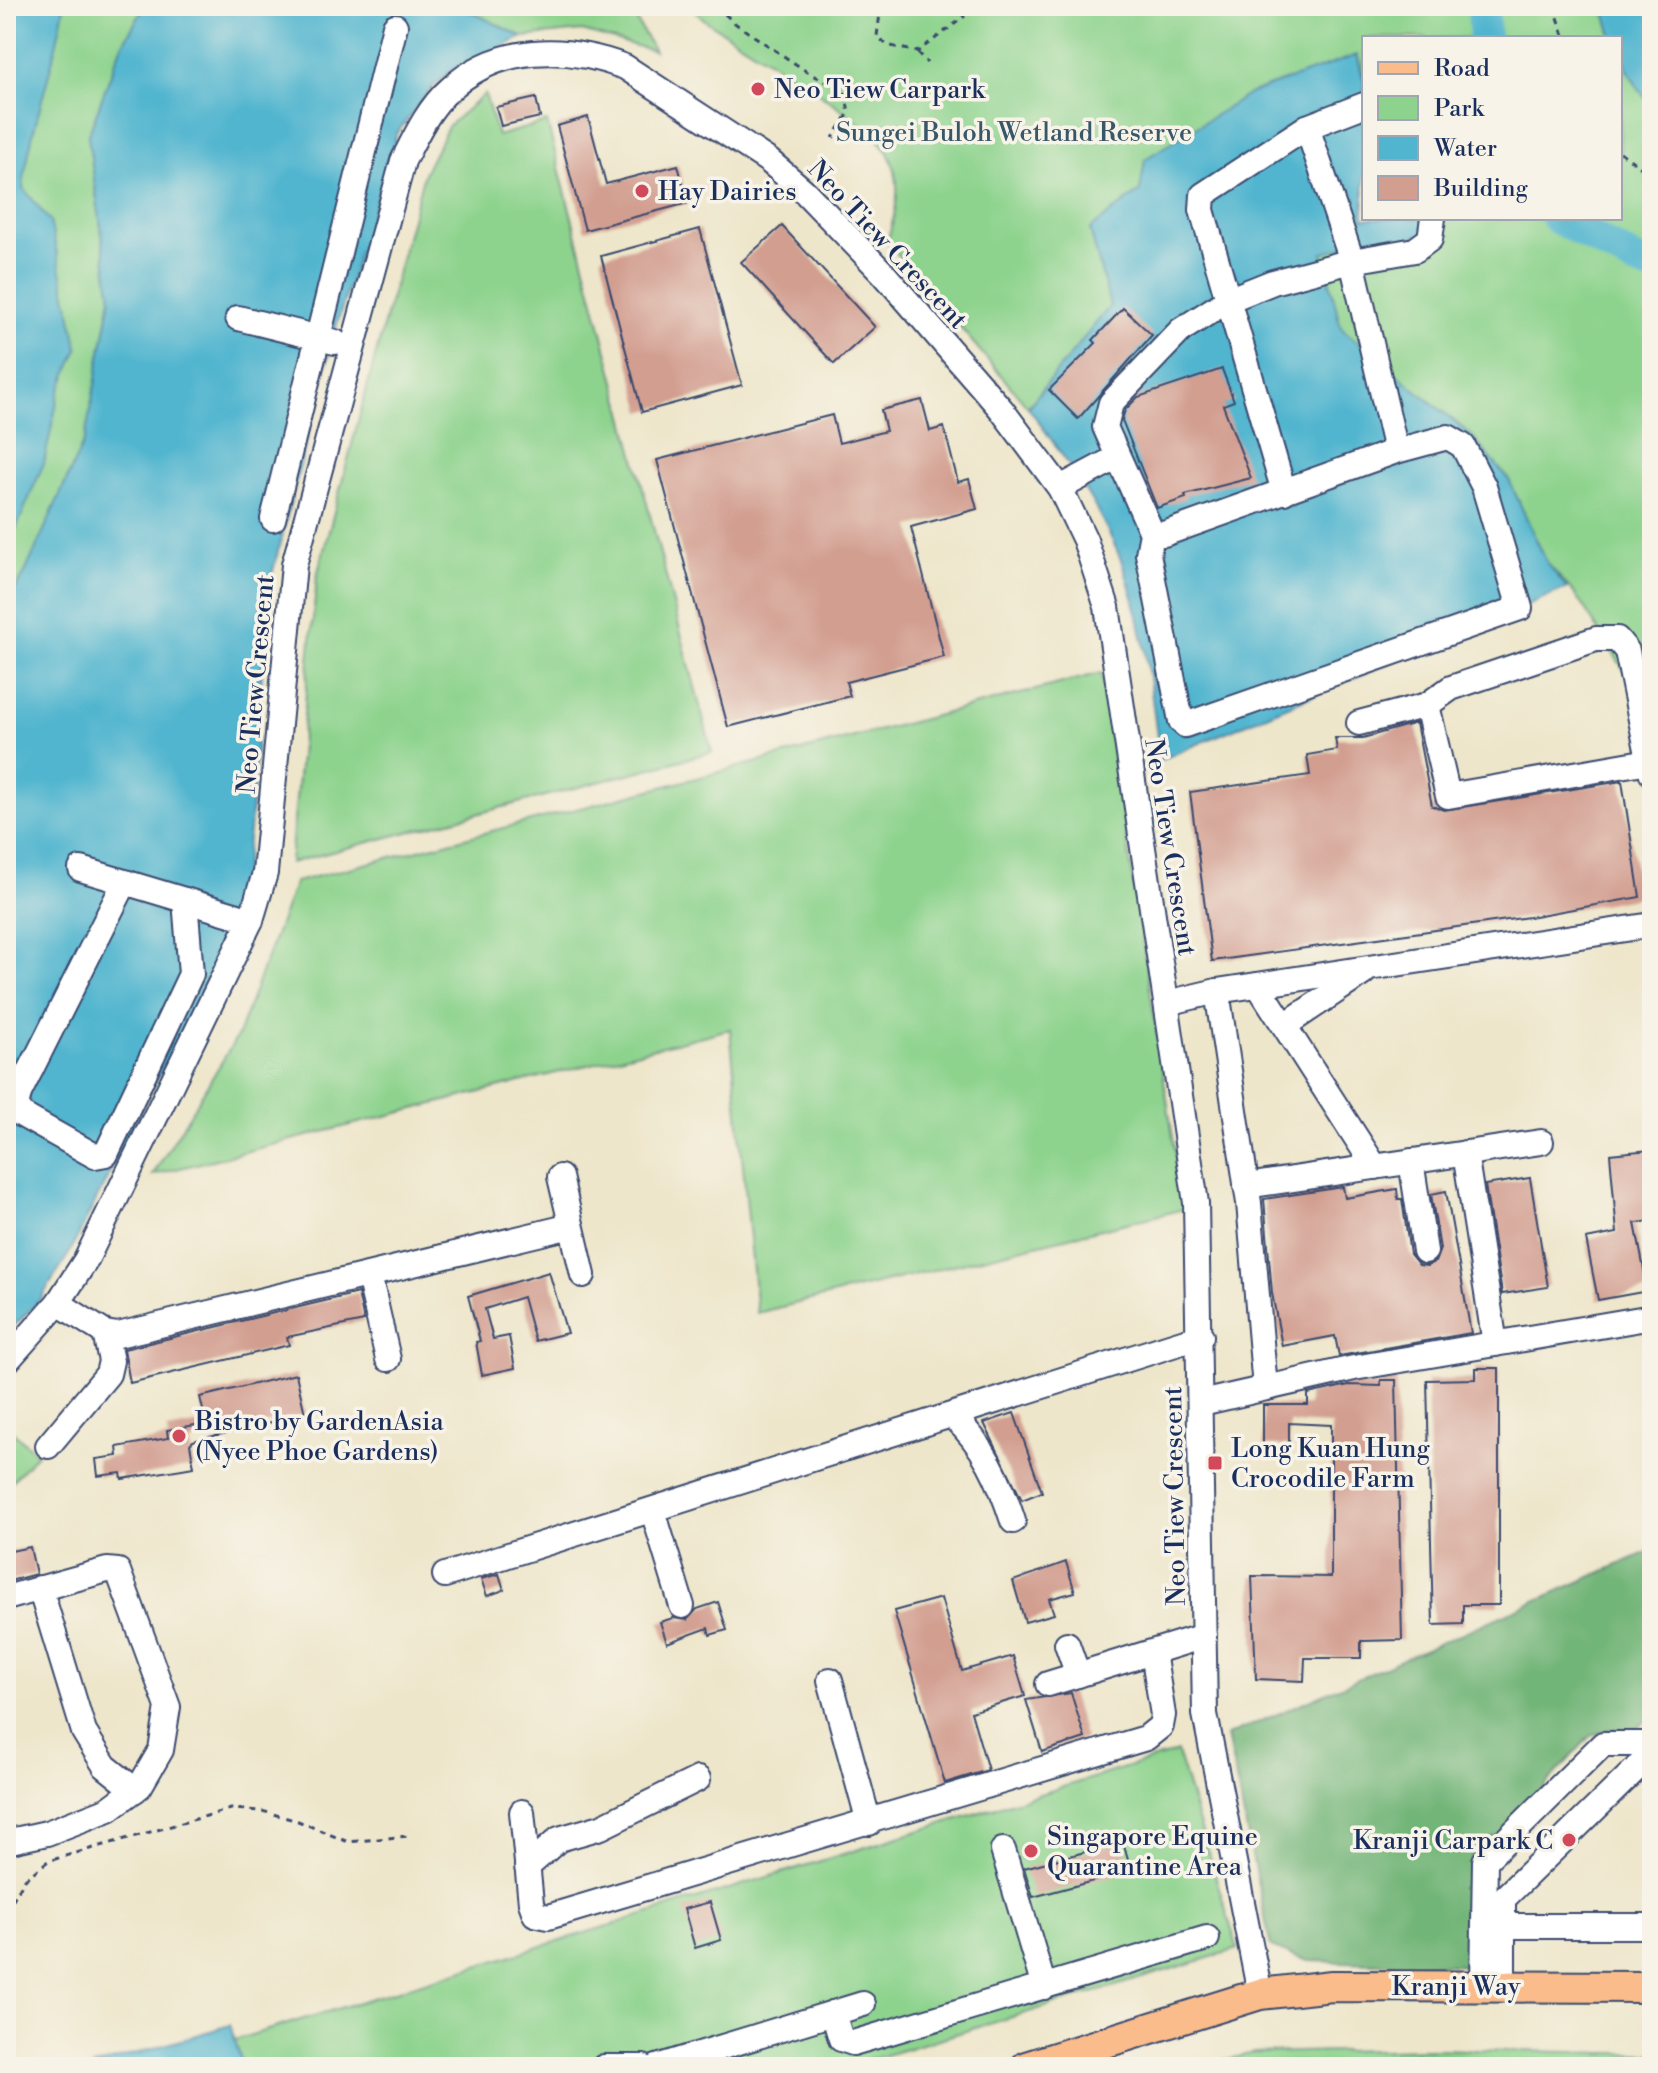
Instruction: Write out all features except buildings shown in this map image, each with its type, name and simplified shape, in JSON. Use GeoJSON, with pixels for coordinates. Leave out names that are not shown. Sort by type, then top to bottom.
{"type":"FeatureCollection","features":[{"type":"Feature","properties":{"kind":"main road","name":"Kranji Way"},"geometry":{"type":"LineString","coordinates":[[1026,2067],[1260,1994],[1332,1986],[1652,1987]]}},
{"type":"Feature","properties":{"kind":"street"},"geometry":{"type":"LineString","coordinates":[[273,519],[395,26]]}},
{"type":"Feature","properties":{"kind":"street","name":"Neo Tiew Crescent"},"geometry":{"type":"LineString","coordinates":[[6,1362],[58,1303],[86,1260],[251,920],[265,873],[288,594],[403,161],[422,125],[449,89],[485,67],[540,50],[602,58],[652,82],[769,161],[804,191],[884,274],[1001,409],[1060,488],[1085,540],[1107,607],[1196,1203],[1201,1336],[1205,1714],[1260,1994]]}},
{"type":"Feature","properties":{"kind":"street"},"geometry":{"type":"LineString","coordinates":[[1284,492],[1202,210],[1203,195],[1307,127],[1362,106]]}},
{"type":"Feature","properties":{"kind":"street"},"geometry":{"type":"LineString","coordinates":[[1307,127],[1352,261],[1396,451]]}},
{"type":"Feature","properties":{"kind":"street"},"geometry":{"type":"LineString","coordinates":[[1152,533],[1164,534],[1440,437],[1457,439],[1484,487],[1520,608],[1516,612],[1185,725],[1181,721],[1148,554],[1152,533],[1116,458],[1105,427],[1111,403],[1181,330],[1228,300],[1273,282],[1352,261],[1415,250],[1430,239],[1433,220]]}},
{"type":"Feature","properties":{"kind":"street"},"geometry":{"type":"LineString","coordinates":[[238,318],[352,347]]}},
{"type":"Feature","properties":{"kind":"street"},"geometry":{"type":"LineString","coordinates":[[1060,488],[1116,458]]}},
{"type":"Feature","properties":{"kind":"street"},"geometry":{"type":"LineString","coordinates":[[1359,723],[1427,705],[1451,688],[1596,639],[1617,639],[1627,651],[1650,768],[1448,796],[1427,705]]}},
{"type":"Feature","properties":{"kind":"street"},"geometry":{"type":"LineString","coordinates":[[81,869],[251,920]]}},
{"type":"Feature","properties":{"kind":"street"},"geometry":{"type":"LineString","coordinates":[[125,882],[19,1093],[16,1108],[22,1115],[95,1156],[106,1154],[191,974],[185,900]]}},
{"type":"Feature","properties":{"kind":"street"},"geometry":{"type":"LineString","coordinates":[[1167,1003],[1217,991],[1652,925]]}},
{"type":"Feature","properties":{"kind":"street"},"geometry":{"type":"LineString","coordinates":[[1285,1025],[1369,969]]}},
{"type":"Feature","properties":{"kind":"street"},"geometry":{"type":"LineString","coordinates":[[1258,985],[1375,1167]]}},
{"type":"Feature","properties":{"kind":"street"},"geometry":{"type":"LineString","coordinates":[[1217,991],[1246,1186],[1265,1388]]}},
{"type":"Feature","properties":{"kind":"street"},"geometry":{"type":"LineString","coordinates":[[1246,1186],[1541,1142]]}},
{"type":"Feature","properties":{"kind":"street"},"geometry":{"type":"LineString","coordinates":[[1465,1153],[1495,1344]]}},
{"type":"Feature","properties":{"kind":"street"},"geometry":{"type":"LineString","coordinates":[[1411,1161],[1425,1251]]}},
{"type":"Feature","properties":{"kind":"street"},"geometry":{"type":"LineString","coordinates":[[560,1177],[583,1275]]}},
{"type":"Feature","properties":{"kind":"street"},"geometry":{"type":"LineString","coordinates":[[58,1303],[105,1333],[131,1332],[571,1226]]}},
{"type":"Feature","properties":{"kind":"street"},"geometry":{"type":"LineString","coordinates":[[369,1275],[388,1359]]}},
{"type":"Feature","properties":{"kind":"street"},"geometry":{"type":"LineString","coordinates":[[1201,1403],[1354,1368],[1652,1317]]}},
{"type":"Feature","properties":{"kind":"street"},"geometry":{"type":"LineString","coordinates":[[48,1446],[108,1374],[111,1361],[105,1333]]}},
{"type":"Feature","properties":{"kind":"street"},"geometry":{"type":"LineString","coordinates":[[445,1575],[1201,1336]]}},
{"type":"Feature","properties":{"kind":"street"},"geometry":{"type":"LineString","coordinates":[[952,1416],[973,1434],[993,1469],[1013,1521]]}},
{"type":"Feature","properties":{"kind":"street"},"geometry":{"type":"LineString","coordinates":[[653,1511],[682,1606]]}},
{"type":"Feature","properties":{"kind":"street"},"geometry":{"type":"LineString","coordinates":[[6,1598],[107,1570],[118,1571],[124,1577],[168,1707],[161,1750],[135,1790],[109,1809],[47,1833],[6,1842]]}},
{"type":"Feature","properties":{"kind":"street"},"geometry":{"type":"LineString","coordinates":[[40,1588],[84,1732],[105,1766],[135,1790]]}},
{"type":"Feature","properties":{"kind":"street"},"geometry":{"type":"LineString","coordinates":[[1048,1684],[1204,1636]]}},
{"type":"Feature","properties":{"kind":"street"},"geometry":{"type":"LineString","coordinates":[[1067,1644],[1078,1675]]}},
{"type":"Feature","properties":{"kind":"street"},"geometry":{"type":"LineString","coordinates":[[522,1812],[535,1914],[548,1917],[869,1823],[1155,1734],[1163,1715],[1153,1652]]}},
{"type":"Feature","properties":{"kind":"street"},"geometry":{"type":"LineString","coordinates":[[830,1680],[869,1823]]}},
{"type":"Feature","properties":{"kind":"street"},"geometry":{"type":"LineString","coordinates":[[1493,1986],[1485,1861],[1603,1744],[1652,1744]]}},
{"type":"Feature","properties":{"kind":"street"},"geometry":{"type":"LineString","coordinates":[[1493,1986],[1503,1926],[1503,1899],[1641,1764],[1652,1764]]}},
{"type":"Feature","properties":{"kind":"street"},"geometry":{"type":"LineString","coordinates":[[527,1867],[559,1839],[601,1827],[698,1779]]}},
{"type":"Feature","properties":{"kind":"street"},"geometry":{"type":"LineString","coordinates":[[1003,1850],[1044,1987]]}},
{"type":"Feature","properties":{"kind":"street"},"geometry":{"type":"LineString","coordinates":[[1503,1926],[1652,1926]]}},
{"type":"Feature","properties":{"kind":"street"},"geometry":{"type":"LineString","coordinates":[[833,2013],[841,2039],[853,2043],[1207,1938]]}},
{"type":"Feature","properties":{"kind":"street"},"geometry":{"type":"LineString","coordinates":[[657,2067],[863,2004]]}},
{"type":"Feature","properties":{"kind":"street"},"geometry":{"type":"LineString","coordinates":[[604,2067],[643,2067]]}},
{"type":"Feature","properties":{"kind":"path"},"geometry":{"type":"LineString","coordinates":[[716,6],[736,24],[797,65],[845,91],[849,113],[833,138]]}},
{"type":"Feature","properties":{"kind":"path"},"geometry":{"type":"LineString","coordinates":[[881,6],[877,36],[887,45],[917,52],[927,63]]}},
{"type":"Feature","properties":{"kind":"path"},"geometry":{"type":"LineString","coordinates":[[917,52],[964,17],[957,6]]}},
{"type":"Feature","properties":{"kind":"path"},"geometry":{"type":"LineString","coordinates":[[1554,6],[1564,36]]}},
{"type":"Feature","properties":{"kind":"path"},"geometry":{"type":"LineString","coordinates":[[1622,154],[1652,176]]}},
{"type":"Feature","properties":{"kind":"path"},"geometry":{"type":"LineString","coordinates":[[6,1911],[25,1879],[48,1861],[231,1809],[262,1811],[298,1821],[348,1842],[408,1836]]}},
{"type":"Feature","properties":{"kind":"green space"},"geometry":{"type":"Polygon","coordinates":[[[6,6],[145,6],[121,47],[88,136],[111,298],[85,439],[24,575],[6,604],[6,6]]]}},
{"type":"Feature","properties":{"kind":"green space"},"geometry":{"type":"Polygon","coordinates":[[[459,6],[628,6],[654,51],[582,31],[523,37],[459,6]]]}},
{"type":"Feature","properties":{"kind":"green space","name":"Sungei Buloh Wetland Reserve"},"geometry":{"type":"Polygon","coordinates":[[[690,6],[1603,6],[1612,36],[1362,36],[1362,73],[1358,56],[1140,191],[1090,230],[1111,306],[1028,407],[887,242],[895,208],[896,175],[888,153],[876,138],[832,103],[706,21],[690,6]]]}},
{"type":"Feature","properties":{"kind":"green space"},"geometry":{"type":"Polygon","coordinates":[[[1622,55],[1652,71],[1652,696],[1642,698],[1575,594],[1547,563],[1509,480],[1471,435],[1341,329],[1322,251],[1402,233],[1399,220],[1622,220],[1622,55]]]}},
{"type":"Feature","properties":{"kind":"green space"},"geometry":{"type":"Polygon","coordinates":[[[485,94],[497,136],[547,122],[712,752],[290,863],[317,576],[424,173],[449,125],[485,94]]]}},
{"type":"Feature","properties":{"kind":"green space"},"geometry":{"type":"Polygon","coordinates":[[[1101,673],[1184,1209],[757,1313],[730,1029],[153,1175],[238,1035],[295,882],[1101,673]]]}},
{"type":"Feature","properties":{"kind":"green space"},"geometry":{"type":"Polygon","coordinates":[[[6,1425],[37,1454],[6,1488],[6,1425]]]}},
{"type":"Feature","properties":{"kind":"green space"},"geometry":{"type":"Polygon","coordinates":[[[1652,1550],[1652,1716],[1635,1730],[1611,1729],[1590,1736],[1503,1832],[1481,1843],[1472,1856],[1480,1966],[1308,1961],[1271,1947],[1227,1736],[1652,1550]]]}},
{"type":"Feature","properties":{"kind":"green space","name":"Singapore Equine Quarantine Area"},"geometry":{"type":"Polygon","coordinates":[[[1177,1752],[1238,1949],[846,2067],[243,2067],[235,2040],[1177,1752]]]}},
{"type":"Feature","properties":{"kind":"green space"},"geometry":{"type":"Polygon","coordinates":[[[1430,2049],[1652,2054],[1652,2067],[1194,2067],[1254,2053],[1430,2049]]]}},
{"type":"Feature","properties":{"kind":"water"},"geometry":{"type":"Polygon","coordinates":[[[6,6],[64,6],[23,188],[50,221],[78,349],[59,392],[44,463],[6,552],[6,6]]]}},
{"type":"Feature","properties":{"kind":"water"},"geometry":{"type":"Polygon","coordinates":[[[145,6],[459,6],[523,37],[451,70],[429,91],[397,133],[337,324],[268,590],[252,806],[241,899],[219,956],[70,1252],[40,1300],[6,1334],[6,604],[24,575],[85,439],[111,298],[88,136],[121,47],[145,6]]]}},
{"type":"Feature","properties":{"kind":"water"},"geometry":{"type":"Polygon","coordinates":[[[1603,6],[1652,6],[1652,107],[1630,75],[1623,57],[1622,36],[1612,36],[1603,6]]]}},
{"type":"Feature","properties":{"kind":"water"},"geometry":{"type":"Polygon","coordinates":[[[1357,55],[1362,74],[1362,220],[1424,220],[1424,234],[1359,253],[1352,244],[1323,253],[1341,328],[1471,435],[1509,480],[1547,563],[1567,588],[1160,760],[1142,633],[1121,560],[1091,500],[1028,407],[1110,306],[1090,229],[1140,191],[1145,159],[1251,93],[1357,55]]]}},
{"type":"Feature","properties":{"kind":"water"},"geometry":{"type":"Polygon","coordinates":[[[230,2025],[243,2067],[92,2067],[230,2025]]]}},
{"type":"Feature","properties":{"kind":"waterway"},"geometry":{"type":"LineString","coordinates":[[1483,6],[1485,36]]}},
{"type":"Feature","properties":{"kind":"waterway"},"geometry":{"type":"LineString","coordinates":[[1561,220],[1637,262],[1652,266]]}},
{"type":"Feature","properties":{"kind":"place","name":"Neo Tiew Carpark"},"geometry":{"type":"Point","coordinates":[758,89]}},
{"type":"Feature","properties":{"kind":"place","name":"Hay Dairies"},"geometry":{"type":"Point","coordinates":[642,191]}},
{"type":"Feature","properties":{"kind":"place","name":"Bistro by GardenAsia (Nyee Phoe Gardens)"},"geometry":{"type":"Point","coordinates":[179,1436]}},
{"type":"Feature","properties":{"kind":"place","name":"Long Kuan Hung Crocodile Farm"},"geometry":{"type":"Point","coordinates":[1215,1463]}},
{"type":"Feature","properties":{"kind":"place","name":"Kranji Carpark C"},"geometry":{"type":"Point","coordinates":[1569,1840]}},
{"type":"Feature","properties":{"kind":"place","name":"Singapore Equine Quarantine Area"},"geometry":{"type":"Point","coordinates":[1031,1851]}}]}
